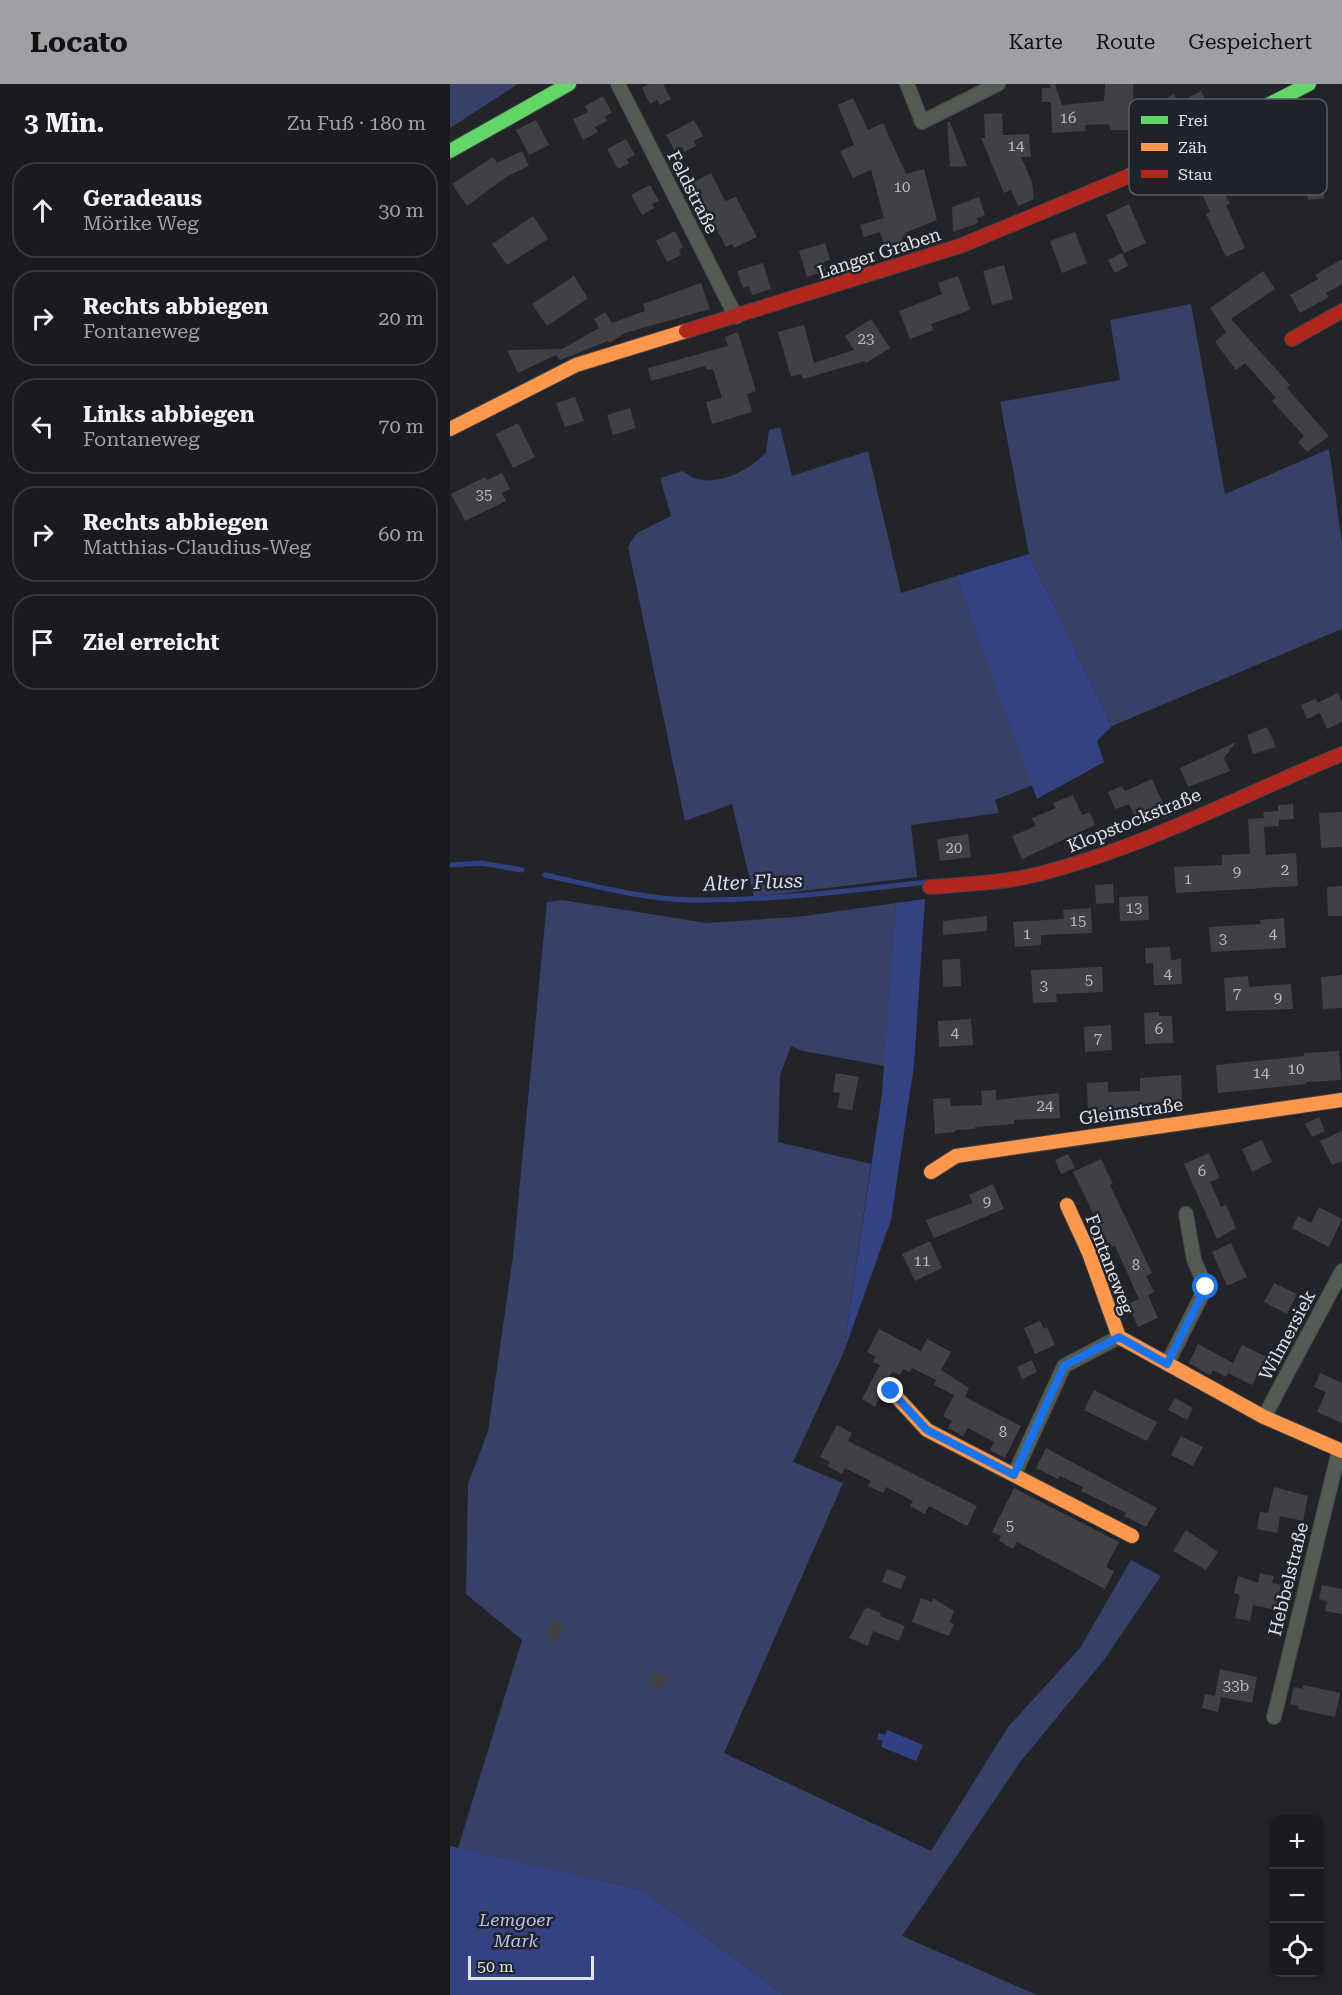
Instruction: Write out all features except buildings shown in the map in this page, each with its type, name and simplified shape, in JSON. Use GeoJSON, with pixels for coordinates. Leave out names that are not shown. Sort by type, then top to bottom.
{"type":"FeatureCollection","features":[{"type":"Feature","properties":{"kind":"street"},"geometry":{"type":"LineString","coordinates":[[450,151],[569,84]]}},
{"type":"Feature","properties":{"kind":"street","name":"Feldstraße"},"geometry":{"type":"LineString","coordinates":[[618,84],[736,317]]}},
{"type":"Feature","properties":{"kind":"street"},"geometry":{"type":"LineString","coordinates":[[907,84],[922,122],[998,84]]}},
{"type":"Feature","properties":{"kind":"street","name":"Langer Graben"},"geometry":{"type":"LineString","coordinates":[[1280,99],[1309,84]]}},
{"type":"Feature","properties":{"kind":"street","name":"Langer Graben"},"geometry":{"type":"LineString","coordinates":[[450,429],[576,365],[960,246],[1129,176]]}},
{"type":"Feature","properties":{"kind":"street"},"geometry":{"type":"LineString","coordinates":[[1292,339],[1342,311]]}},
{"type":"Feature","properties":{"kind":"street","name":"Klopstockstraße"},"geometry":{"type":"LineString","coordinates":[[930,887],[993,883],[1064,867],[1109,852],[1342,754]]}},
{"type":"Feature","properties":{"kind":"street","name":"Gleimstraße"},"geometry":{"type":"LineString","coordinates":[[931,1172],[956,1156],[1342,1100]]}},
{"type":"Feature","properties":{"kind":"street","name":"Fontaneweg"},"geometry":{"type":"LineString","coordinates":[[1067,1205],[1089,1253],[1119,1337],[1264,1417]]}},
{"type":"Feature","properties":{"kind":"street"},"geometry":{"type":"LineString","coordinates":[[1167,1364],[1206,1287],[1194,1260],[1186,1214]]}},
{"type":"Feature","properties":{"kind":"street","name":"Wilmersiek"},"geometry":{"type":"LineString","coordinates":[[1264,1417],[1342,1271]]}},
{"type":"Feature","properties":{"kind":"street","name":"Fontaneweg"},"geometry":{"type":"LineString","coordinates":[[1014,1475],[1064,1366],[1119,1337]]}},
{"type":"Feature","properties":{"kind":"street"},"geometry":{"type":"LineString","coordinates":[[891,1391],[927,1430],[1131,1536]]}},
{"type":"Feature","properties":{"kind":"street","name":"Hebbelstraße"},"geometry":{"type":"LineString","coordinates":[[1264,1417],[1340,1451],[1274,1717]]}},
{"type":"Feature","properties":{"kind":"shaded area"},"geometry":{"type":"Polygon","coordinates":[[[450,84],[518,84],[450,128],[450,84]]]}},
{"type":"Feature","properties":{"kind":"shaded area"},"geometry":{"type":"Polygon","coordinates":[[[1191,304],[1225,494],[1329,449],[1342,543],[1342,629],[1112,726],[1029,554],[1000,402],[1120,380],[1110,320],[1191,304]]]}},
{"type":"Feature","properties":{"kind":"shaded area"},"geometry":{"type":"Polygon","coordinates":[[[780,427],[792,476],[868,451],[901,593],[956,576],[1033,785],[995,800],[999,813],[911,825],[917,877],[754,897],[732,804],[685,821],[628,546],[637,533],[671,516],[660,478],[683,471],[704,480],[715,480],[739,473],[766,452],[769,430],[780,427]]]}},
{"type":"Feature","properties":{"kind":"shaded area"},"geometry":{"type":"Polygon","coordinates":[[[562,900],[706,923],[797,917],[896,903],[885,1066],[803,1051],[791,1046],[780,1075],[778,1142],[871,1164],[843,1354],[793,1462],[843,1483],[724,1753],[931,1851],[1008,1727],[1080,1648],[1131,1560],[1161,1576],[1104,1660],[1021,1761],[902,1936],[1037,1995],[784,1995],[642,1890],[458,1848],[522,1640],[466,1594],[468,1484],[488,1431],[513,1256],[547,902],[562,900]]]}},
{"type":"Feature","properties":{"kind":"shaded area"},"geometry":{"type":"Polygon","coordinates":[[[887,1730],[923,1745],[916,1761],[881,1747],[883,1741],[877,1739],[879,1733],[885,1735],[887,1730]]]}},
{"type":"Feature","properties":{"kind":"green space"},"geometry":{"type":"Polygon","coordinates":[[[1029,554],[1112,726],[1097,741],[1104,762],[1037,799],[956,576],[1029,554]]]}},
{"type":"Feature","properties":{"kind":"green space"},"geometry":{"type":"Polygon","coordinates":[[[925,899],[914,1065],[891,1220],[843,1354],[882,1094],[896,903],[925,899]]]}},
{"type":"Feature","properties":{"kind":"green space","name":"Lemgoer Mark"},"geometry":{"type":"Polygon","coordinates":[[[450,1846],[642,1890],[784,1995],[450,1995],[450,1846]]]}},
{"type":"Feature","properties":{"kind":"waterway"},"geometry":{"type":"LineString","coordinates":[[450,865],[481,863],[522,870]]}},
{"type":"Feature","properties":{"kind":"waterway","name":"Alter Fluss"},"geometry":{"type":"LineString","coordinates":[[545,875],[635,894],[690,900],[779,897],[927,882]]}},
{"type":"Feature","properties":{"kind":"traffic: fast"},"geometry":{"type":"LineString","coordinates":[[450,151],[569,84]]}},
{"type":"Feature","properties":{"kind":"traffic: fast"},"geometry":{"type":"LineString","coordinates":[[1280,99],[1309,84]]}},
{"type":"Feature","properties":{"kind":"traffic: slow"},"geometry":{"type":"LineString","coordinates":[[450,429],[576,365],[686,331]]}},
{"type":"Feature","properties":{"kind":"traffic: slow"},"geometry":{"type":"LineString","coordinates":[[931,1172],[956,1156],[1342,1100]]}},
{"type":"Feature","properties":{"kind":"traffic: slow"},"geometry":{"type":"LineString","coordinates":[[1067,1205],[1089,1253],[1119,1337],[1264,1417],[1342,1451]]}},
{"type":"Feature","properties":{"kind":"traffic: slow"},"geometry":{"type":"LineString","coordinates":[[891,1391],[927,1430],[1132,1536]]}},
{"type":"Feature","properties":{"kind":"traffic: jam"},"geometry":{"type":"LineString","coordinates":[[686,331],[960,246],[1129,176]]}},
{"type":"Feature","properties":{"kind":"traffic: jam"},"geometry":{"type":"LineString","coordinates":[[1292,339],[1342,311]]}},
{"type":"Feature","properties":{"kind":"traffic: jam"},"geometry":{"type":"LineString","coordinates":[[930,887],[1012,879],[1078,863],[1155,835],[1342,754]]}},
{"type":"Feature","properties":{"kind":"route"},"geometry":{"type":"LineString","coordinates":[[891,1391],[927,1430],[1014,1475],[1064,1366],[1119,1337],[1167,1364],[1206,1287]]}}]}
